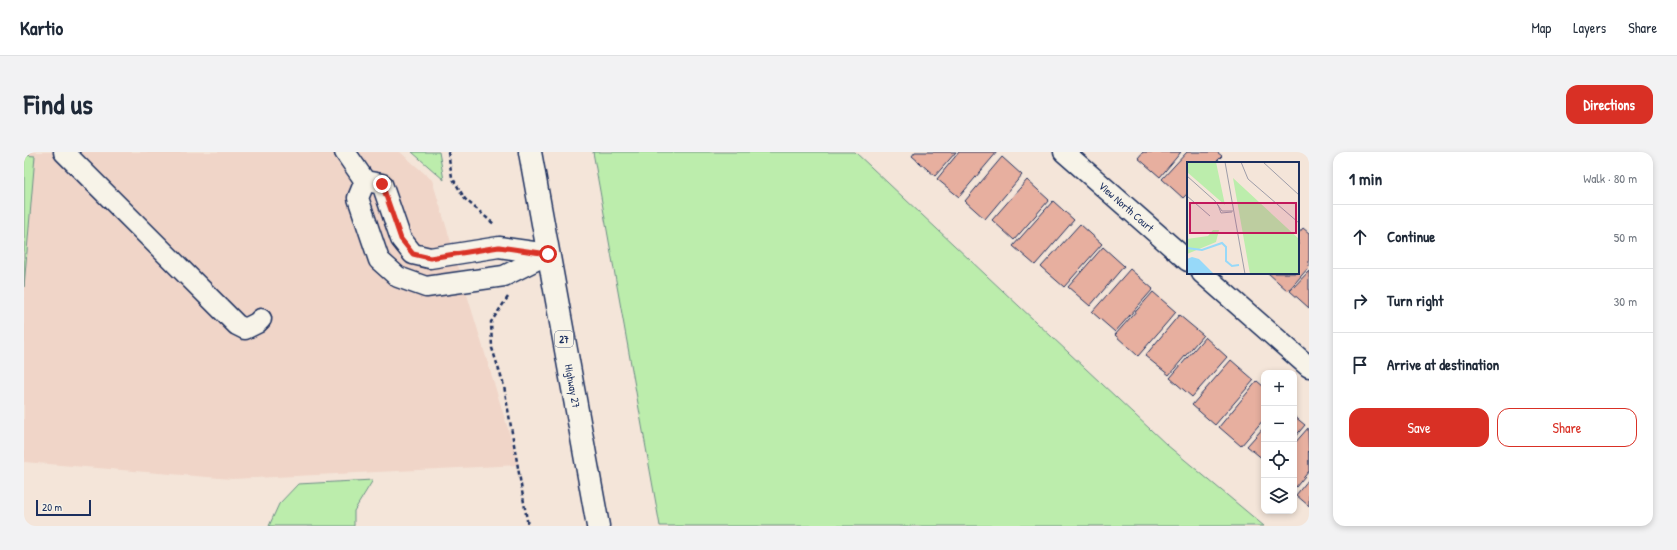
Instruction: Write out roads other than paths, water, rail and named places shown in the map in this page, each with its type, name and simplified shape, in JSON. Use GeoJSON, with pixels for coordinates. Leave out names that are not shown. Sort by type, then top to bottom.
{"type":"FeatureCollection","features":[{"type":"Feature","properties":{"kind":"main road","name":"Highway 27"},"geometry":{"type":"LineString","coordinates":[[530,152],[598,526]]}},
{"type":"Feature","properties":{"kind":"street"},"geometry":{"type":"LineString","coordinates":[[64,152],[237,325],[245,329],[256,324],[261,319]]}},
{"type":"Feature","properties":{"kind":"street"},"geometry":{"type":"LineString","coordinates":[[345,152],[365,181],[382,184],[401,239],[413,254],[430,258],[499,247],[548,254]]}},
{"type":"Feature","properties":{"kind":"street","name":"View North Court"},"geometry":{"type":"LineString","coordinates":[[1064,152],[1187,260]]}},
{"type":"Feature","properties":{"kind":"street"},"geometry":{"type":"LineString","coordinates":[[365,181],[358,198],[379,260],[398,277],[426,287],[504,276],[548,254]]}},
{"type":"Feature","properties":{"kind":"street"},"geometry":{"type":"LineString","coordinates":[[1203,274],[1309,367]]}}]}
